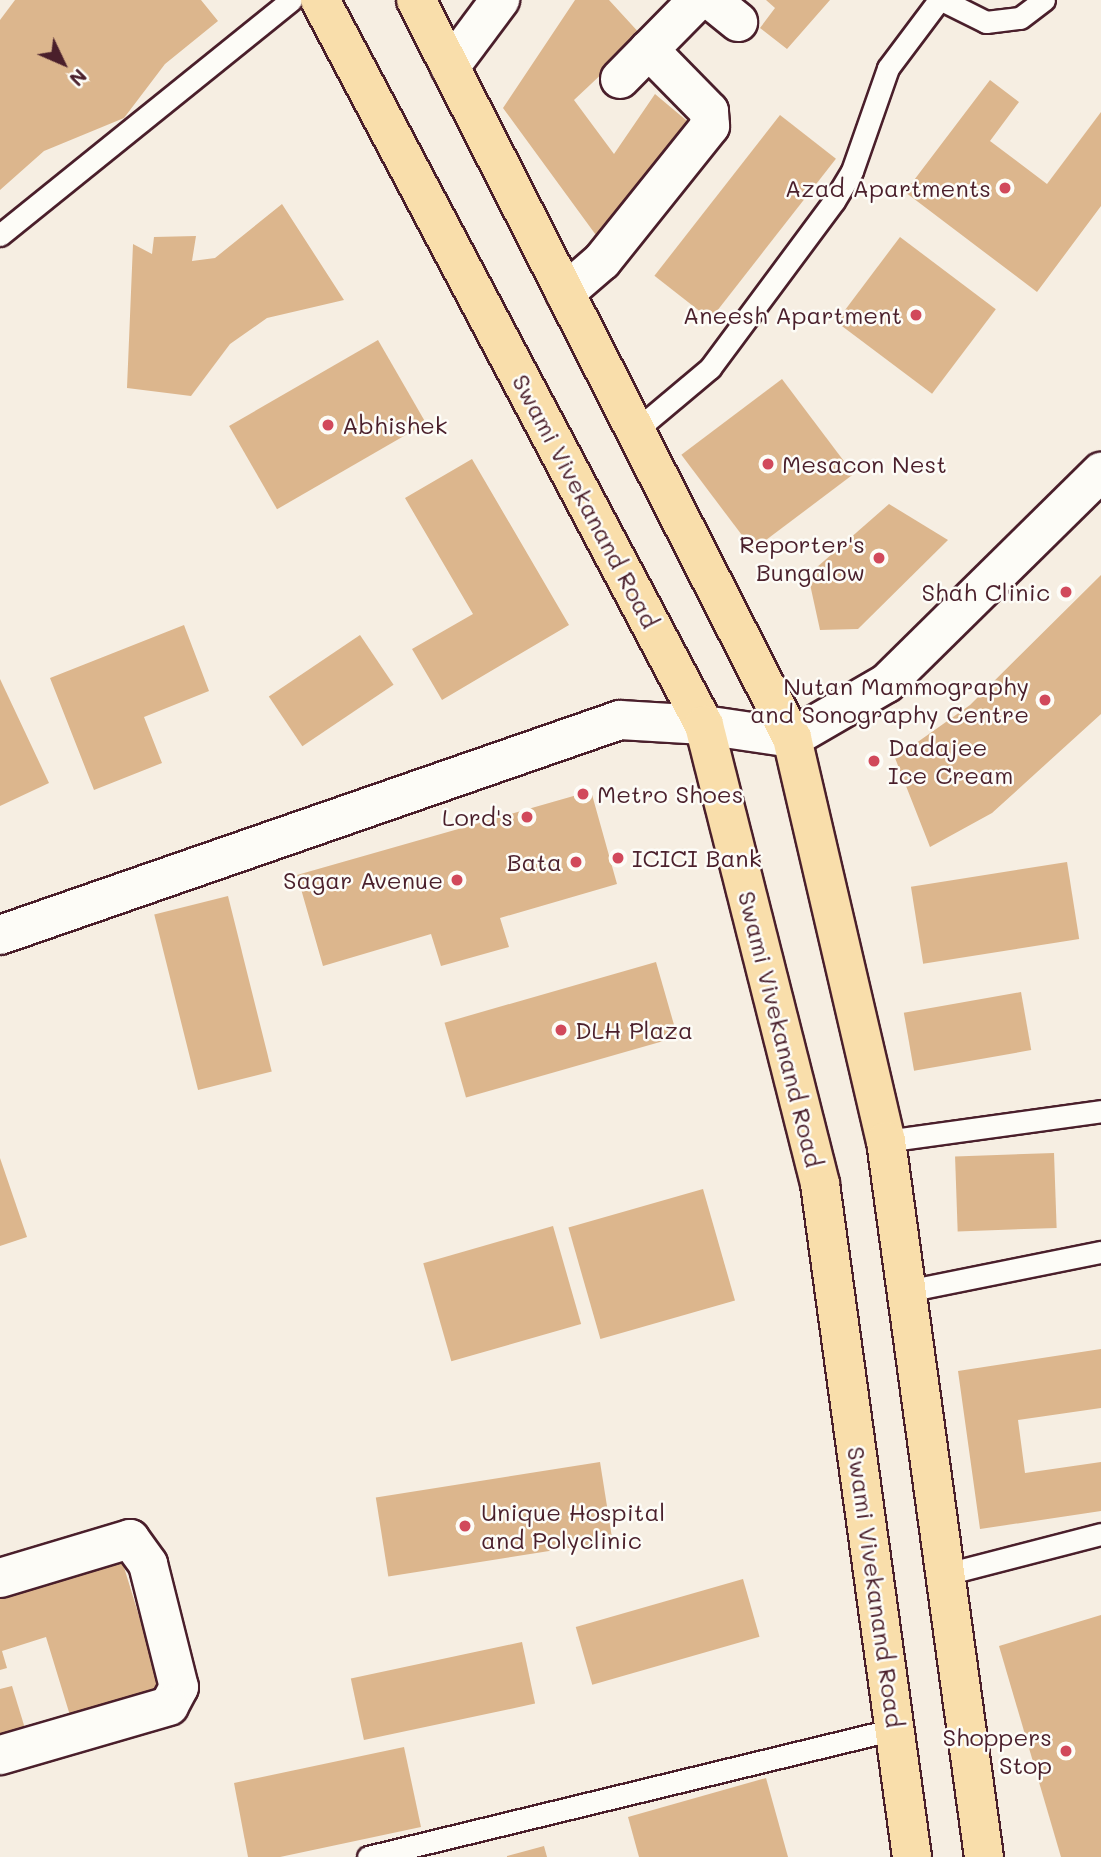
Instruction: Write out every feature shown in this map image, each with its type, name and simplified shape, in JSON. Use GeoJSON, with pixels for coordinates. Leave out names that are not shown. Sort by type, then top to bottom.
{"type":"FeatureCollection","features":[{"type":"Feature","properties":{"kind":"main road","name":"Swami Vivekanand Road"},"geometry":{"type":"LineString","coordinates":[[320,0],[704,724],[820,1184],[912,1857]]}},
{"type":"Feature","properties":{"kind":"main road"},"geometry":{"type":"LineString","coordinates":[[416,0],[792,738],[886,1142],[984,1857]]}},
{"type":"Feature","properties":{"kind":"street"},"geometry":{"type":"LineString","coordinates":[[450,67],[500,0]]}},
{"type":"Feature","properties":{"kind":"street"},"geometry":{"type":"LineString","coordinates":[[620,79],[698,0]]}},
{"type":"Feature","properties":{"kind":"street"},"geometry":{"type":"LineString","coordinates":[[565,293],[602,261],[710,127],[709,111],[649,50]]}},
{"type":"Feature","properties":{"kind":"street"},"geometry":{"type":"LineString","coordinates":[[0,935],[620,720],[704,724],[792,738],[887,683],[1101,472]]}},
{"type":"Feature","properties":{"kind":"street"},"geometry":{"type":"LineString","coordinates":[[0,1578],[130,1539],[148,1564],[179,1687],[178,1698],[160,1710],[0,1755]]}},
{"type":"Feature","properties":{"kind":"lane"},"geometry":{"type":"LineString","coordinates":[[0,235],[265,8],[291,0]]}},
{"type":"Feature","properties":{"kind":"lane"},"geometry":{"type":"LineString","coordinates":[[635,431],[710,368],[834,201],[852,171],[888,68],[940,0],[986,22],[1020,18],[1044,0]]}},
{"type":"Feature","properties":{"kind":"lane"},"geometry":{"type":"LineString","coordinates":[[886,1142],[1101,1111]]}},
{"type":"Feature","properties":{"kind":"lane"},"geometry":{"type":"LineString","coordinates":[[907,1291],[1101,1252]]}},
{"type":"Feature","properties":{"kind":"lane"},"geometry":{"type":"LineString","coordinates":[[946,1574],[1101,1534]]}},
{"type":"Feature","properties":{"kind":"lane"},"geometry":{"type":"LineString","coordinates":[[368,1857],[895,1729]]}},
{"type":"Feature","properties":{"kind":"building"},"geometry":{"type":"Polygon","coordinates":[[[15,0],[201,0],[218,21],[165,64],[124,118],[44,151],[0,190],[0,20],[15,0]]]}},
{"type":"Feature","properties":{"kind":"building"},"geometry":{"type":"Polygon","coordinates":[[[575,0],[609,0],[642,36],[574,100],[614,154],[655,94],[699,131],[601,242],[503,108],[575,0]]]}},
{"type":"Feature","properties":{"kind":"building"},"geometry":{"type":"Polygon","coordinates":[[[766,0],[830,0],[787,49],[760,28],[775,8],[766,0]]]}},
{"type":"Feature","properties":{"kind":"building","name":"Azad Apartments"},"geometry":{"type":"Polygon","coordinates":[[[990,80],[1019,102],[990,141],[1047,184],[1101,112],[1101,206],[1037,292],[905,192],[990,80]]]}},
{"type":"Feature","properties":{"kind":"building"},"geometry":{"type":"Polygon","coordinates":[[[780,115],[836,159],[710,319],[654,276],[780,115]]]}},
{"type":"Feature","properties":{"kind":"building"},"geometry":{"type":"Polygon","coordinates":[[[282,204],[344,300],[267,318],[230,344],[191,396],[127,388],[133,244],[152,254],[154,237],[196,236],[192,261],[215,258],[282,204]]]}},
{"type":"Feature","properties":{"kind":"building","name":"Aneesh Apartment"},"geometry":{"type":"Polygon","coordinates":[[[900,237],[996,309],[932,394],[836,322],[900,237]]]}},
{"type":"Feature","properties":{"kind":"building","name":"Abhishek"},"geometry":{"type":"Polygon","coordinates":[[[378,340],[426,423],[277,509],[229,426],[378,340]]]}},
{"type":"Feature","properties":{"kind":"building","name":"Mesacon Nest"},"geometry":{"type":"Polygon","coordinates":[[[782,379],[854,474],[753,550],[681,455],[782,379]]]}},
{"type":"Feature","properties":{"kind":"building"},"geometry":{"type":"Polygon","coordinates":[[[472,459],[569,625],[442,700],[412,649],[473,614],[405,498],[472,459]]]}},
{"type":"Feature","properties":{"kind":"building","name":"Reporter's Bungalow"},"geometry":{"type":"Polygon","coordinates":[[[889,504],[948,540],[858,629],[820,630],[808,575],[889,504]]]}},
{"type":"Feature","properties":{"kind":"building"},"geometry":{"type":"Polygon","coordinates":[[[1101,575],[1101,714],[992,813],[930,847],[895,758],[970,705],[1101,575]]]}},
{"type":"Feature","properties":{"kind":"building"},"geometry":{"type":"Polygon","coordinates":[[[184,625],[209,691],[144,717],[162,763],[94,790],[50,678],[184,625]]]}},
{"type":"Feature","properties":{"kind":"building"},"geometry":{"type":"Polygon","coordinates":[[[360,635],[394,685],[302,746],[269,697],[360,635]]]}},
{"type":"Feature","properties":{"kind":"building"},"geometry":{"type":"Polygon","coordinates":[[[0,679],[49,783],[0,806],[0,679]]]}},
{"type":"Feature","properties":{"kind":"building","name":"Sagar Avenue"},"geometry":{"type":"Polygon","coordinates":[[[591,791],[617,884],[500,918],[509,947],[441,966],[431,934],[323,966],[297,875],[591,791]]]}},
{"type":"Feature","properties":{"kind":"building"},"geometry":{"type":"Polygon","coordinates":[[[1067,862],[1079,939],[923,964],[911,887],[1067,862]]]}},
{"type":"Feature","properties":{"kind":"building"},"geometry":{"type":"Polygon","coordinates":[[[228,896],[272,1072],[198,1090],[154,914],[228,896]]]}},
{"type":"Feature","properties":{"kind":"building","name":"DLH Plaza"},"geometry":{"type":"Polygon","coordinates":[[[656,962],[677,1037],[466,1098],[445,1023],[656,962]]]}},
{"type":"Feature","properties":{"kind":"building"},"geometry":{"type":"Polygon","coordinates":[[[1021,992],[1031,1050],[914,1071],[904,1013],[1021,992]]]}},
{"type":"Feature","properties":{"kind":"building"},"geometry":{"type":"Polygon","coordinates":[[[1054,1153],[1057,1228],[958,1231],[955,1156],[1054,1153]]]}},
{"type":"Feature","properties":{"kind":"building"},"geometry":{"type":"Polygon","coordinates":[[[0,1158],[27,1237],[0,1246],[0,1158]]]}},
{"type":"Feature","properties":{"kind":"building"},"geometry":{"type":"Polygon","coordinates":[[[703,1189],[735,1301],[600,1339],[568,1228],[703,1189]]]}},
{"type":"Feature","properties":{"kind":"building"},"geometry":{"type":"Polygon","coordinates":[[[553,1226],[581,1324],[451,1361],[423,1263],[553,1226]]]}},
{"type":"Feature","properties":{"kind":"building"},"geometry":{"type":"Polygon","coordinates":[[[1101,1349],[1101,1408],[1018,1420],[1025,1473],[1101,1462],[1101,1511],[980,1529],[958,1371],[1101,1349]]]}},
{"type":"Feature","properties":{"kind":"building"},"geometry":{"type":"Polygon","coordinates":[[[600,1462],[613,1541],[388,1577],[376,1498],[600,1462]]]}},
{"type":"Feature","properties":{"kind":"building"},"geometry":{"type":"Polygon","coordinates":[[[119,1551],[163,1694],[72,1722],[46,1637],[2,1651],[7,1668],[0,1670],[0,1587],[119,1551]]]}},
{"type":"Feature","properties":{"kind":"building"},"geometry":{"type":"Polygon","coordinates":[[[743,1579],[760,1637],[592,1685],[576,1627],[743,1579]]]}},
{"type":"Feature","properties":{"kind":"building","name":"Shoppers Stop"},"geometry":{"type":"Polygon","coordinates":[[[1101,1615],[1101,1857],[1061,1857],[999,1646],[1101,1615]]]}},
{"type":"Feature","properties":{"kind":"building"},"geometry":{"type":"Polygon","coordinates":[[[522,1642],[535,1704],[364,1740],[351,1678],[522,1642]]]}},
{"type":"Feature","properties":{"kind":"building"},"geometry":{"type":"Polygon","coordinates":[[[12,1686],[27,1735],[0,1744],[0,1689],[12,1686]]]}},
{"type":"Feature","properties":{"kind":"building"},"geometry":{"type":"Polygon","coordinates":[[[404,1747],[421,1827],[280,1857],[248,1857],[234,1783],[404,1747]]]}},
{"type":"Feature","properties":{"kind":"building"},"geometry":{"type":"Polygon","coordinates":[[[766,1778],[788,1857],[639,1857],[628,1817],[766,1778]]]}},
{"type":"Feature","properties":{"kind":"building"},"geometry":{"type":"Polygon","coordinates":[[[544,1846],[547,1857],[507,1857],[507,1856],[544,1846]]]}},
{"type":"Feature","properties":{"kind":"place","name":"Azad Apartments"},"geometry":{"type":"Point","coordinates":[1005,188]}},
{"type":"Feature","properties":{"kind":"place","name":"Aneesh Apartment"},"geometry":{"type":"Point","coordinates":[916,315]}},
{"type":"Feature","properties":{"kind":"place","name":"Abhishek"},"geometry":{"type":"Point","coordinates":[328,425]}},
{"type":"Feature","properties":{"kind":"place","name":"Mesacon Nest"},"geometry":{"type":"Point","coordinates":[768,464]}},
{"type":"Feature","properties":{"kind":"place","name":"Reporter's Bungalow"},"geometry":{"type":"Point","coordinates":[879,558]}},
{"type":"Feature","properties":{"kind":"place","name":"Shah Clinic"},"geometry":{"type":"Point","coordinates":[1066,592]}},
{"type":"Feature","properties":{"kind":"place","name":"Nutan Mammography and Sonography Centre"},"geometry":{"type":"Point","coordinates":[1045,700]}},
{"type":"Feature","properties":{"kind":"place","name":"Dadajee Ice Cream"},"geometry":{"type":"Point","coordinates":[874,761]}},
{"type":"Feature","properties":{"kind":"place","name":"Metro Shoes"},"geometry":{"type":"Point","coordinates":[583,794]}},
{"type":"Feature","properties":{"kind":"place","name":"Lord's"},"geometry":{"type":"Point","coordinates":[527,817]}},
{"type":"Feature","properties":{"kind":"place","name":"ICICI Bank"},"geometry":{"type":"Point","coordinates":[618,858]}},
{"type":"Feature","properties":{"kind":"place","name":"Bata"},"geometry":{"type":"Point","coordinates":[576,862]}},
{"type":"Feature","properties":{"kind":"place","name":"Sagar Avenue"},"geometry":{"type":"Point","coordinates":[457,880]}},
{"type":"Feature","properties":{"kind":"place","name":"DLH Plaza"},"geometry":{"type":"Point","coordinates":[561,1030]}},
{"type":"Feature","properties":{"kind":"place","name":"Unique Hospital and Polyclinic"},"geometry":{"type":"Point","coordinates":[465,1526]}},
{"type":"Feature","properties":{"kind":"place","name":"Shoppers Stop"},"geometry":{"type":"Point","coordinates":[1066,1751]}}]}
